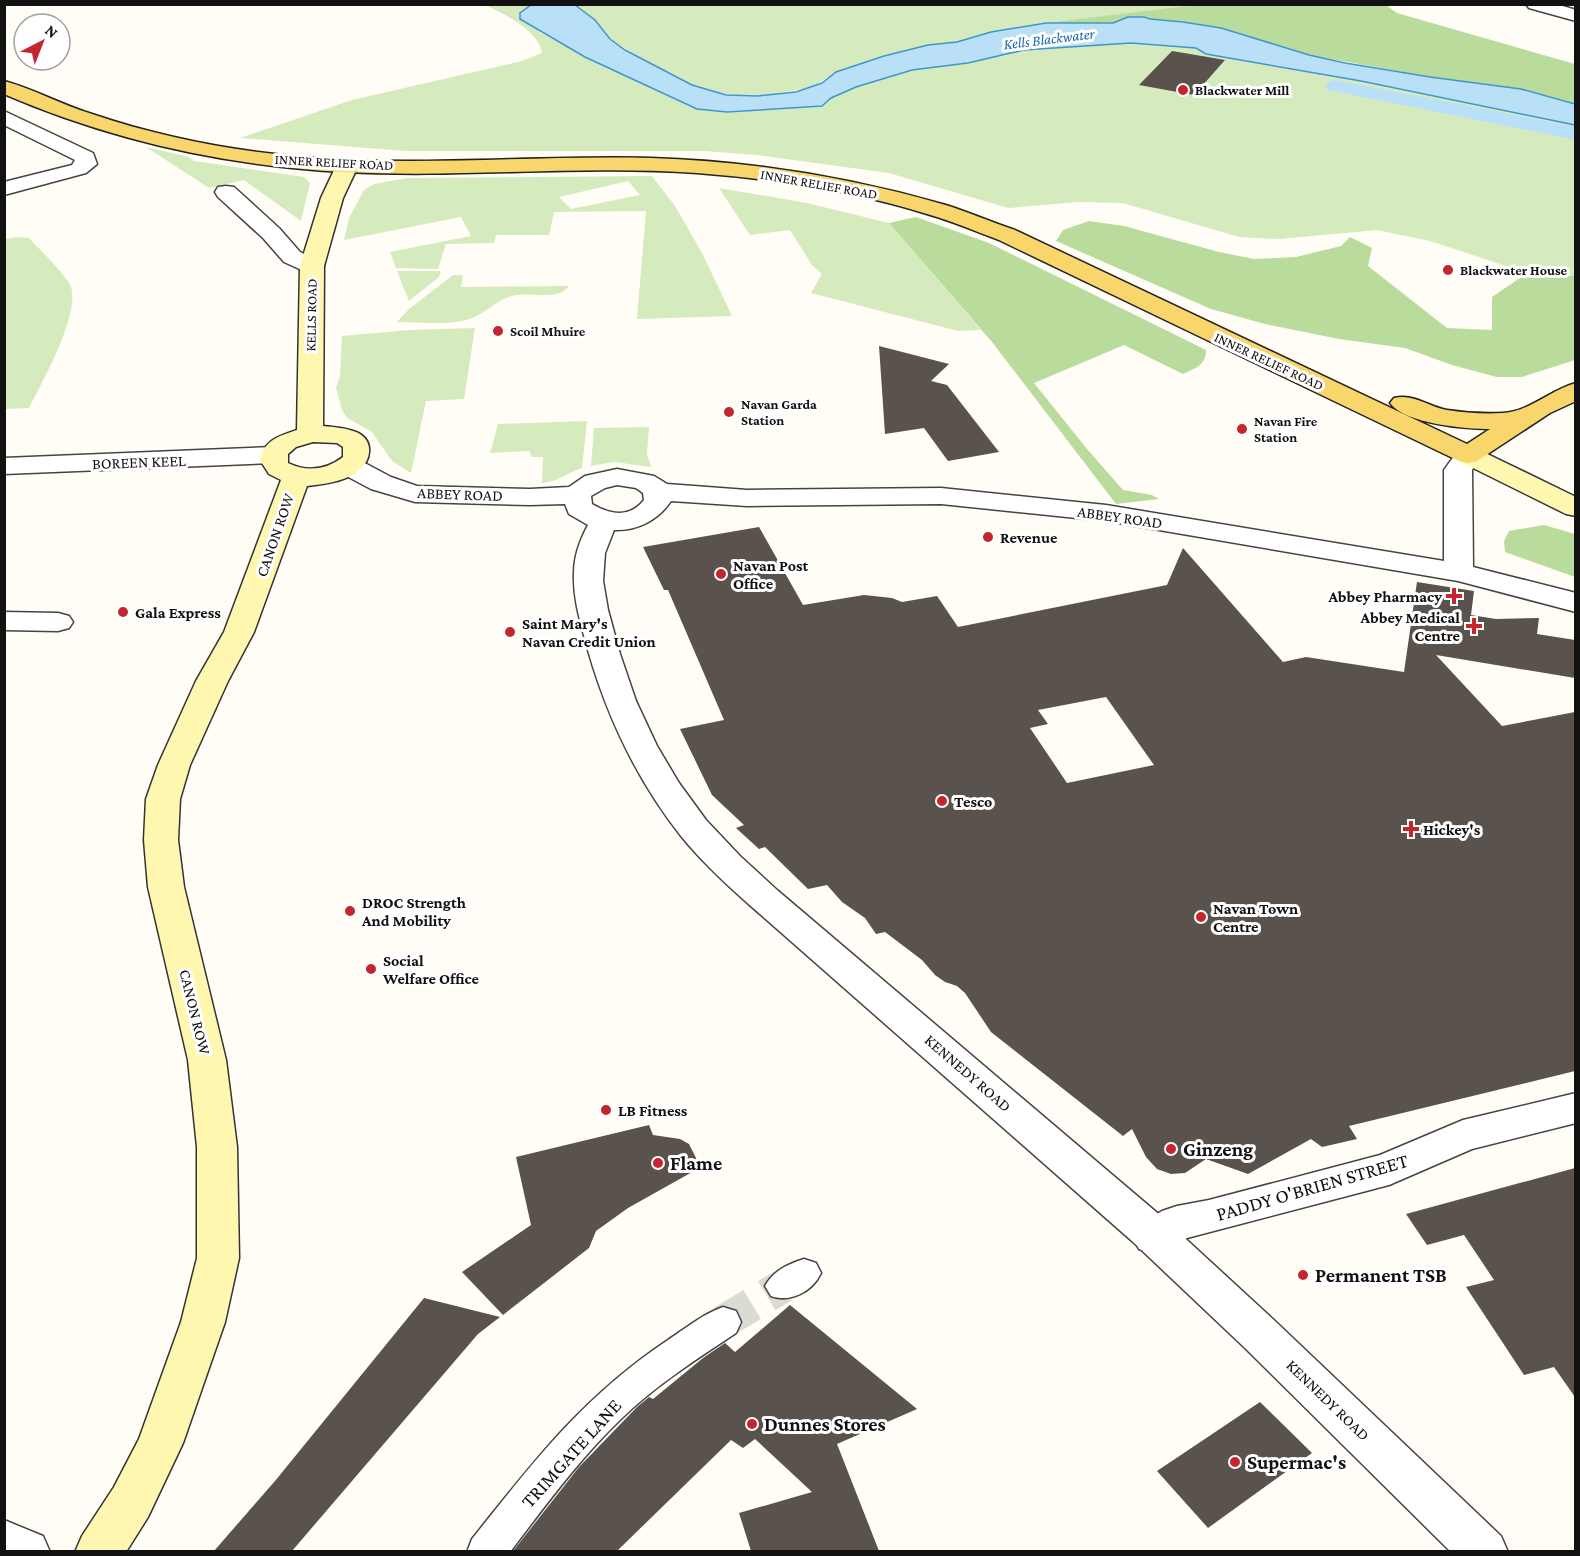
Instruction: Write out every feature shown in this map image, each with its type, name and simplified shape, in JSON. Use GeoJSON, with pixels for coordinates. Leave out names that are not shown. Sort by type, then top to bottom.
{"type":"FeatureCollection","features":[{"type":"Feature","properties":{"kind":"main road","name":"INNER RELIEF ROAD"},"geometry":{"type":"LineString","coordinates":[[4,87],[67,113],[122,130],[187,146],[280,160],[347,166],[636,164],[698,167],[778,176],[860,189],[937,210],[1007,235],[1575,508]]}},
{"type":"Feature","properties":{"kind":"main road","name":"KELLS ROAD"},"geometry":{"type":"LineString","coordinates":[[310,434],[312,266],[332,198],[347,166]]}},
{"type":"Feature","properties":{"kind":"main road"},"geometry":{"type":"LineString","coordinates":[[1202,329],[1316,363],[1426,414],[1471,421],[1521,420]]}},
{"type":"Feature","properties":{"kind":"main road"},"geometry":{"type":"LineString","coordinates":[[1467,455],[1521,420],[1575,391]]}},
{"type":"Feature","properties":{"kind":"main road"},"geometry":{"type":"LineString","coordinates":[[310,434],[337,435],[355,444],[358,451],[356,459],[349,466],[325,476],[284,466],[286,442],[310,434]]}},
{"type":"Feature","properties":{"kind":"main road","name":"CANON ROW"},"geometry":{"type":"LineString","coordinates":[[99,1551],[131,1502],[160,1443],[203,1322],[218,1258],[217,1147],[207,1060],[166,887],[161,840],[163,799],[174,765],[209,688],[239,632],[284,466]]}},
{"type":"Feature","properties":{"kind":"street"},"geometry":{"type":"LineString","coordinates":[[1535,4],[1575,16]]}},
{"type":"Feature","properties":{"kind":"street"},"geometry":{"type":"LineString","coordinates":[[4,117],[86,157],[87,164],[79,169],[4,189]]}},
{"type":"Feature","properties":{"kind":"street"},"geometry":{"type":"LineString","coordinates":[[226,192],[271,233],[292,257],[312,266]]}},
{"type":"Feature","properties":{"kind":"street"},"geometry":{"type":"LineString","coordinates":[[1458,572],[1460,544],[1458,470],[1467,455]]}},
{"type":"Feature","properties":{"kind":"street","name":"BOREEN KEEL"},"geometry":{"type":"LineString","coordinates":[[4,466],[284,466]]}},
{"type":"Feature","properties":{"kind":"street","name":"ABBEY ROAD"},"geometry":{"type":"LineString","coordinates":[[349,466],[381,483],[415,494],[530,497],[577,495]]}},
{"type":"Feature","properties":{"kind":"street"},"geometry":{"type":"LineString","coordinates":[[617,477],[643,480],[658,492],[660,498],[657,505],[641,517],[623,521],[604,521],[593,518],[579,508],[577,495],[592,482],[617,477]]}},
{"type":"Feature","properties":{"kind":"street","name":"ABBEY ROAD"},"geometry":{"type":"LineString","coordinates":[[658,492],[747,498],[941,496],[1106,513],[1458,572],[1519,586],[1575,603]]}},
{"type":"Feature","properties":{"kind":"street","name":"KENNEDY ROAD"},"geometry":{"type":"LineString","coordinates":[[604,521],[593,542],[588,576],[604,658],[624,713],[657,776],[708,846],[1154,1237],[1333,1404],[1484,1551]]}},
{"type":"Feature","properties":{"kind":"street"},"geometry":{"type":"LineString","coordinates":[[4,621],[58,622]]}},
{"type":"Feature","properties":{"kind":"street","name":"PADDY O'BRIEN STREET"},"geometry":{"type":"LineString","coordinates":[[1154,1237],[1178,1223],[1209,1217],[1389,1169],[1463,1136],[1575,1108]]}},
{"type":"Feature","properties":{"kind":"street","name":"TRIMGATE LANE"},"geometry":{"type":"LineString","coordinates":[[486,1551],[596,1419],[650,1371],[723,1322]]}},
{"type":"Feature","properties":{"kind":"street"},"geometry":{"type":"LineString","coordinates":[[4,1542],[26,1551]]}},
{"type":"Feature","properties":{"kind":"green space"},"geometry":{"type":"Polygon","coordinates":[[[1203,4],[1388,5],[1397,13],[1575,64],[1575,104],[1521,89],[1430,77],[1309,55],[1183,22],[1128,17],[1113,23],[1046,23],[1203,4]]]}},
{"type":"Feature","properties":{"kind":"green space"},"geometry":{"type":"Polygon","coordinates":[[[484,5],[531,5],[520,13],[541,33],[612,70],[644,82],[697,109],[727,112],[822,106],[831,98],[856,87],[912,70],[1005,56],[1024,50],[1132,43],[1196,48],[1206,54],[1361,81],[1575,125],[1575,276],[1527,273],[1430,241],[1377,230],[1279,239],[1239,237],[1123,203],[1079,202],[1008,208],[889,173],[757,155],[704,151],[406,151],[240,138],[352,100],[522,61],[542,53],[534,37],[519,23],[484,5]]]}},
{"type":"Feature","properties":{"kind":"green space"},"geometry":{"type":"Polygon","coordinates":[[[575,5],[1203,5],[1046,23],[991,32],[957,42],[928,45],[836,72],[811,88],[758,96],[726,95],[692,85],[650,64],[610,39],[595,20],[575,5]]]}},
{"type":"Feature","properties":{"kind":"green space"},"geometry":{"type":"Polygon","coordinates":[[[146,147],[189,157],[194,161],[304,177],[310,183],[301,221],[244,180],[209,188],[146,147]]]}},
{"type":"Feature","properties":{"kind":"green space"},"geometry":{"type":"Polygon","coordinates":[[[652,176],[675,206],[702,253],[732,316],[637,319],[646,211],[554,212],[549,235],[496,235],[494,243],[446,244],[438,269],[396,268],[390,252],[471,236],[461,217],[344,240],[349,218],[364,190],[374,184],[408,178],[652,176]],[[628,181],[559,197],[571,209],[640,195],[628,181]]]}},
{"type":"Feature","properties":{"kind":"green space"},"geometry":{"type":"Polygon","coordinates":[[[719,188],[807,203],[889,223],[981,330],[958,331],[811,293],[822,274],[812,265],[790,230],[750,235],[719,188]]]}},
{"type":"Feature","properties":{"kind":"green space"},"geometry":{"type":"Polygon","coordinates":[[[916,217],[989,243],[1206,350],[1202,363],[1183,374],[1124,345],[1034,383],[1123,490],[1152,495],[1159,499],[1116,504],[992,342],[889,223],[916,217]]]}},
{"type":"Feature","properties":{"kind":"green space"},"geometry":{"type":"Polygon","coordinates":[[[1089,221],[1124,226],[1219,252],[1254,259],[1296,257],[1341,246],[1350,237],[1372,248],[1368,266],[1447,328],[1492,330],[1492,297],[1527,273],[1575,276],[1575,360],[1522,377],[1497,377],[1452,365],[1405,348],[1339,339],[1265,324],[1211,309],[1056,241],[1063,230],[1089,221]]]}},
{"type":"Feature","properties":{"kind":"green space"},"geometry":{"type":"Polygon","coordinates":[[[29,238],[59,270],[69,282],[72,299],[65,331],[29,408],[5,409],[5,239],[29,238]]]}},
{"type":"Feature","properties":{"kind":"green space"},"geometry":{"type":"Polygon","coordinates":[[[397,271],[441,271],[439,277],[409,301],[397,271]]]}},
{"type":"Feature","properties":{"kind":"green space"},"geometry":{"type":"Polygon","coordinates":[[[453,275],[463,275],[461,287],[569,286],[557,294],[512,296],[476,317],[462,321],[397,322],[409,309],[453,275]]]}},
{"type":"Feature","properties":{"kind":"green space"},"geometry":{"type":"Polygon","coordinates":[[[475,328],[464,399],[426,401],[411,473],[392,461],[372,432],[347,418],[342,410],[336,387],[340,376],[342,336],[409,330],[475,328]]]}},
{"type":"Feature","properties":{"kind":"green space"},"geometry":{"type":"Polygon","coordinates":[[[587,421],[582,468],[552,481],[542,483],[543,457],[531,457],[530,451],[490,453],[498,424],[587,421]]]}},
{"type":"Feature","properties":{"kind":"green space"},"geometry":{"type":"Polygon","coordinates":[[[649,427],[647,454],[651,467],[614,462],[591,466],[594,428],[649,427]]]}},
{"type":"Feature","properties":{"kind":"green space"},"geometry":{"type":"Polygon","coordinates":[[[1544,525],[1575,534],[1575,577],[1505,552],[1504,541],[1509,531],[1544,525]]]}},
{"type":"Feature","properties":{"kind":"water","name":"Kells Blackwater"},"geometry":{"type":"Polygon","coordinates":[[[531,5],[575,5],[595,20],[610,39],[625,50],[692,85],[726,95],[758,96],[796,92],[822,83],[836,72],[884,56],[928,45],[957,42],[991,32],[1046,23],[1113,23],[1128,17],[1144,17],[1221,28],[1309,55],[1345,63],[1521,89],[1575,104],[1575,125],[1361,81],[1206,54],[1196,48],[1131,43],[1024,50],[968,63],[912,70],[856,87],[831,98],[822,106],[727,112],[697,109],[585,57],[520,19],[520,13],[531,5]]]}},
{"type":"Feature","properties":{"kind":"building"},"geometry":{"type":"Polygon","coordinates":[[[1172,51],[1225,60],[1194,95],[1139,85],[1172,51]]]}},
{"type":"Feature","properties":{"kind":"building"},"geometry":{"type":"Polygon","coordinates":[[[879,346],[949,364],[931,381],[947,385],[999,452],[948,461],[924,428],[885,434],[879,346]]]}},
{"type":"Feature","properties":{"kind":"building","name":"Navan Town Centre"},"geometry":{"type":"Polygon","coordinates":[[[759,527],[803,605],[864,595],[892,598],[902,602],[937,596],[958,627],[1167,585],[1183,548],[1283,662],[1306,657],[1404,672],[1417,582],[1474,591],[1471,615],[1496,619],[1539,618],[1537,634],[1575,640],[1575,678],[1436,655],[1502,726],[1575,712],[1575,1071],[1349,1126],[1357,1139],[1322,1147],[1311,1139],[1248,1174],[1206,1159],[1185,1173],[1171,1174],[1157,1169],[1146,1157],[1132,1129],[1123,1136],[991,1032],[965,993],[957,986],[935,975],[922,960],[885,932],[876,934],[865,918],[842,902],[827,885],[808,889],[765,847],[759,849],[736,828],[744,825],[712,795],[680,729],[724,720],[668,590],[664,590],[643,547],[759,527]],[[1106,697],[1038,710],[1048,724],[1030,728],[1067,783],[1154,765],[1106,697]]]}},
{"type":"Feature","properties":{"kind":"building"},"geometry":{"type":"Polygon","coordinates":[[[649,1125],[653,1135],[680,1139],[689,1144],[698,1162],[694,1171],[628,1208],[596,1231],[589,1248],[503,1315],[462,1272],[531,1225],[516,1157],[649,1125]]]}},
{"type":"Feature","properties":{"kind":"building"},"geometry":{"type":"Polygon","coordinates":[[[1575,1168],[1575,1397],[1554,1367],[1524,1375],[1466,1287],[1494,1280],[1464,1235],[1427,1245],[1406,1214],[1575,1168]]]}},
{"type":"Feature","properties":{"kind":"building"},"geometry":{"type":"Polygon","coordinates":[[[424,1298],[500,1317],[478,1334],[292,1551],[214,1551],[275,1481],[424,1298]]]}},
{"type":"Feature","properties":{"kind":"building","name":"Dunnes Stores"},"geometry":{"type":"Polygon","coordinates":[[[790,1305],[917,1409],[837,1444],[879,1551],[751,1551],[739,1513],[812,1492],[755,1439],[743,1448],[731,1440],[617,1551],[513,1551],[579,1467],[637,1407],[649,1397],[653,1399],[725,1343],[735,1352],[790,1305]]]}},
{"type":"Feature","properties":{"kind":"building","name":"Supermac's"},"geometry":{"type":"Polygon","coordinates":[[[1260,1402],[1312,1453],[1208,1528],[1157,1471],[1260,1402]]]}},
{"type":"Feature","properties":{"kind":"waterway"},"geometry":{"type":"LineString","coordinates":[[1335,86],[1576,134]]}},
{"type":"Feature","properties":{"kind":"tunnel"},"geometry":{"type":"LineString","coordinates":[[723,1322],[783,1286]]}},
{"type":"Feature","properties":{"kind":"place","name":"Blackwater Mill"},"geometry":{"type":"Point","coordinates":[1183,90]}},
{"type":"Feature","properties":{"kind":"place","name":"Blackwater House"},"geometry":{"type":"Point","coordinates":[1448,270]}},
{"type":"Feature","properties":{"kind":"place","name":"Scoil Mhuire"},"geometry":{"type":"Point","coordinates":[498,331]}},
{"type":"Feature","properties":{"kind":"place","name":"Navan Garda Station"},"geometry":{"type":"Point","coordinates":[729,412]}},
{"type":"Feature","properties":{"kind":"place","name":"Navan Fire Station"},"geometry":{"type":"Point","coordinates":[1242,429]}},
{"type":"Feature","properties":{"kind":"place","name":"Revenue"},"geometry":{"type":"Point","coordinates":[988,537]}},
{"type":"Feature","properties":{"kind":"place","name":"Navan Post Office"},"geometry":{"type":"Point","coordinates":[721,574]}},
{"type":"Feature","properties":{"kind":"place","name":"Abbey Pharmacy"},"geometry":{"type":"Point","coordinates":[1454,596]}},
{"type":"Feature","properties":{"kind":"place","name":"Gala Express"},"geometry":{"type":"Point","coordinates":[123,612]}},
{"type":"Feature","properties":{"kind":"place","name":"Abbey Medical Centre"},"geometry":{"type":"Point","coordinates":[1474,626]}},
{"type":"Feature","properties":{"kind":"place","name":"Saint Mary's Navan Credit Union"},"geometry":{"type":"Point","coordinates":[510,632]}},
{"type":"Feature","properties":{"kind":"place","name":"Tesco"},"geometry":{"type":"Point","coordinates":[942,801]}},
{"type":"Feature","properties":{"kind":"place","name":"Hickey's"},"geometry":{"type":"Point","coordinates":[1411,829]}},
{"type":"Feature","properties":{"kind":"place","name":"DROC Strength And Mobility"},"geometry":{"type":"Point","coordinates":[350,911]}},
{"type":"Feature","properties":{"kind":"place","name":"Navan Town Centre"},"geometry":{"type":"Point","coordinates":[1201,917]}},
{"type":"Feature","properties":{"kind":"place","name":"Social Welfare Office"},"geometry":{"type":"Point","coordinates":[371,969]}},
{"type":"Feature","properties":{"kind":"place","name":"LB Fitness"},"geometry":{"type":"Point","coordinates":[606,1110]}},
{"type":"Feature","properties":{"kind":"place","name":"Ginzeng"},"geometry":{"type":"Point","coordinates":[1171,1149]}},
{"type":"Feature","properties":{"kind":"place","name":"Flame"},"geometry":{"type":"Point","coordinates":[658,1163]}},
{"type":"Feature","properties":{"kind":"place","name":"Permanent TSB"},"geometry":{"type":"Point","coordinates":[1303,1275]}},
{"type":"Feature","properties":{"kind":"place","name":"Dunnes Stores"},"geometry":{"type":"Point","coordinates":[752,1424]}},
{"type":"Feature","properties":{"kind":"place","name":"Supermac's"},"geometry":{"type":"Point","coordinates":[1235,1462]}}]}
